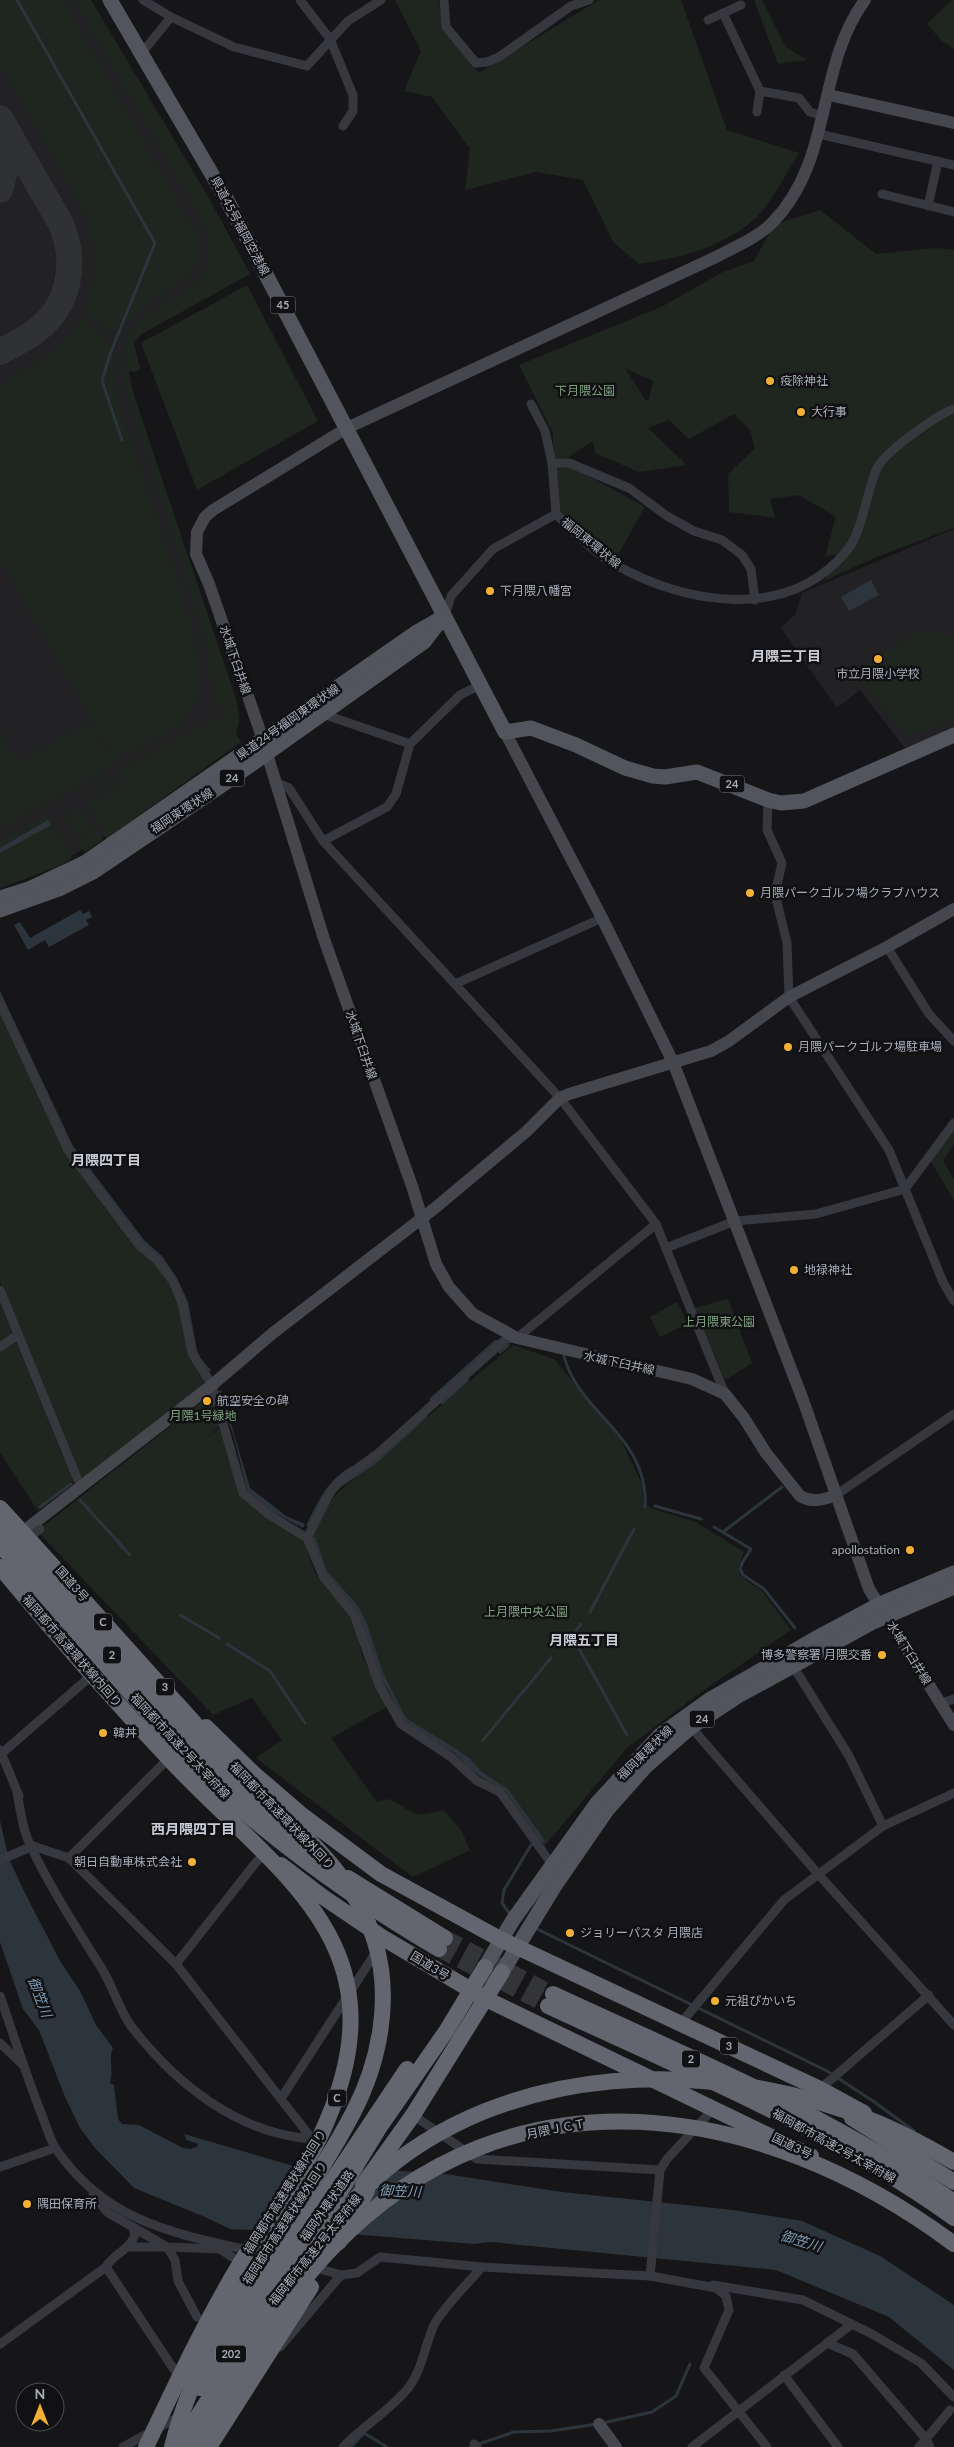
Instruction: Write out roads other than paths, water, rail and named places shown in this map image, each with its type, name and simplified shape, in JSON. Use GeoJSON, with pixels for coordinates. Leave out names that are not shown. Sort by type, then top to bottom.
{"type":"FeatureCollection","features":[{"type":"Feature","properties":{"kind":"highway","name":"国道3号"},"geometry":{"type":"LineString","coordinates":[[0,1507],[32,1530],[164,1686],[253,1773],[304,1816],[381,1874],[500,1940],[681,2023],[954,2162]]}},
{"type":"Feature","properties":{"kind":"highway","name":"福岡都市高速環状線外回り"},"geometry":{"type":"LineString","coordinates":[[0,1507],[236,1769],[286,1817],[332,1866],[349,1888],[367,1921],[380,1962],[382,1980],[381,2024],[374,2062],[362,2093],[320,2169],[220,2326],[190,2391],[172,2447]]}},
{"type":"Feature","properties":{"kind":"highway","name":"福岡都市高速2号太宰府線"},"geometry":{"type":"LineString","coordinates":[[0,1526],[196,1748],[223,1784],[260,1826],[393,1923],[442,1944]]}},
{"type":"Feature","properties":{"kind":"highway","name":"福岡都市高速2号太宰府線"},"geometry":{"type":"LineString","coordinates":[[0,1547],[173,1742],[223,1784]]}},
{"type":"Feature","properties":{"kind":"highway","name":"国道3号"},"geometry":{"type":"LineString","coordinates":[[0,1567],[91,1676],[166,1761],[266,1853],[322,1897],[384,1939],[486,1999],[874,2186],[954,2237]]}},
{"type":"Feature","properties":{"kind":"highway","name":"福岡都市高速環状線内回り"},"geometry":{"type":"LineString","coordinates":[[0,1567],[125,1712],[195,1786],[284,1873],[305,1898],[333,1942],[347,1988],[351,2015],[349,2049],[342,2082],[326,2124],[287,2192],[210,2312],[146,2447]]}},
{"type":"Feature","properties":{"kind":"highway","name":"福岡外環状道路"},"geometry":{"type":"LineString","coordinates":[[172,2447],[289,2260],[340,2190],[379,2128],[447,2030],[484,1967]]}},
{"type":"Feature","properties":{"kind":"highway","name":"福岡外環状道路"},"geometry":{"type":"LineString","coordinates":[[312,2273],[338,2217],[390,2150],[502,1972]]}},
{"type":"Feature","properties":{"kind":"highway","name":"福岡都市高速2号太宰府線"},"geometry":{"type":"LineString","coordinates":[[551,2000],[824,2131],[882,2156],[954,2202]]}},
{"type":"Feature","properties":{"kind":"highway"},"geometry":{"type":"LineString","coordinates":[[642,2005],[678,2031],[817,2093],[954,2182]]}},
{"type":"Feature","properties":{"kind":"highway"},"geometry":{"type":"LineString","coordinates":[[172,2447],[190,2405],[238,2324],[407,2069],[426,2046],[447,2030]]}},
{"type":"Feature","properties":{"kind":"highway","name":"福岡都市高速2号太宰府線"},"geometry":{"type":"LineString","coordinates":[[178,2447],[273,2301],[350,2203],[398,2160],[418,2146],[475,2114],[519,2099],[600,2083],[652,2079],[723,2083],[781,2093],[844,2110],[902,2133],[954,2162]]}},
{"type":"Feature","properties":{"kind":"highway","name":"月隈ＪＣＴ"},"geometry":{"type":"LineString","coordinates":[[202,2447],[232,2384],[282,2309],[318,2263],[345,2234],[387,2199],[438,2166],[467,2152],[511,2137],[559,2126],[595,2122],[650,2121],[685,2125],[747,2139],[836,2171],[901,2208],[954,2244]]}},
{"type":"Feature","properties":{"kind":"highway","name":"福岡都市高速2号太宰府線"},"geometry":{"type":"LineString","coordinates":[[824,2131],[875,2167],[954,2218]]}},
{"type":"Feature","properties":{"kind":"highway"},"geometry":{"type":"LineString","coordinates":[[202,2447],[312,2273],[332,2256],[390,2150]]}},
{"type":"Feature","properties":{"kind":"main road","name":"水城下臼井線"},"geometry":{"type":"LineString","coordinates":[[836,1495],[823,1500],[807,1500],[800,1496],[766,1453],[744,1418],[725,1394],[692,1379],[517,1338],[473,1314],[458,1300],[436,1264],[315,915],[264,747],[209,584],[196,554],[197,532],[205,518],[213,510],[347,428],[742,244],[771,224],[795,193],[809,166],[829,95],[838,51],[849,26],[865,0]]}},
{"type":"Feature","properties":{"kind":"main road","name":"県道45号福岡空港線"},"geometry":{"type":"LineString","coordinates":[[114,1],[141,54],[227,200],[444,616]]}},
{"type":"Feature","properties":{"kind":"main road"},"geometry":{"type":"LineString","coordinates":[[829,95],[954,123]]}},
{"type":"Feature","properties":{"kind":"main road"},"geometry":{"type":"LineString","coordinates":[[444,616],[505,732]]}},
{"type":"Feature","properties":{"kind":"main road","name":"福岡東環状線"},"geometry":{"type":"LineString","coordinates":[[0,910],[59,889],[93,872],[264,747],[323,714],[424,642],[444,616]]}},
{"type":"Feature","properties":{"kind":"main road","name":"県道24号福岡東環状線"},"geometry":{"type":"LineString","coordinates":[[0,898],[37,885],[86,862],[264,747],[417,632],[444,616]]}},
{"type":"Feature","properties":{"kind":"main road","name":"24"},"geometry":{"type":"LineString","coordinates":[[505,732],[531,728],[639,772],[665,777],[697,772],[768,800],[781,803],[804,801],[954,735]]}},
{"type":"Feature","properties":{"kind":"main road","name":"水城下臼井線"},"geometry":{"type":"LineString","coordinates":[[505,732],[602,918],[673,1062],[803,1400],[869,1589],[954,1725]]}},
{"type":"Feature","properties":{"kind":"main road"},"geometry":{"type":"LineString","coordinates":[[0,1547],[32,1530],[82,1486],[212,1385],[273,1333],[421,1218],[514,1142],[560,1098],[711,1051],[729,1041],[789,997],[887,947],[954,909]]}},
{"type":"Feature","properties":{"kind":"main road","name":"福岡東環状線"},"geometry":{"type":"LineString","coordinates":[[484,1967],[500,1940],[597,1803],[634,1761],[660,1736],[709,1700],[954,1574]]}},
{"type":"Feature","properties":{"kind":"main road","name":"福岡東環状線"},"geometry":{"type":"LineString","coordinates":[[502,1972],[516,1947],[606,1810],[646,1766],[691,1727],[738,1696],[792,1666],[882,1610],[954,1587]]}},
{"type":"Feature","properties":{"kind":"main road"},"geometry":{"type":"LineString","coordinates":[[599,2424],[616,2447]]}},
{"type":"Feature","properties":{"kind":"street"},"geometry":{"type":"LineString","coordinates":[[143,0],[170,18],[234,47],[307,66],[348,21],[381,0]]}},
{"type":"Feature","properties":{"kind":"street"},"geometry":{"type":"LineString","coordinates":[[300,0],[330,39],[352,95],[352,111],[343,126]]}},
{"type":"Feature","properties":{"kind":"street"},"geometry":{"type":"LineString","coordinates":[[444,0],[446,27],[476,63],[499,58],[571,6],[589,0]]}},
{"type":"Feature","properties":{"kind":"street"},"geometry":{"type":"LineString","coordinates":[[708,20],[741,5]]}},
{"type":"Feature","properties":{"kind":"street"},"geometry":{"type":"LineString","coordinates":[[723,13],[760,91],[756,112]]}},
{"type":"Feature","properties":{"kind":"street"},"geometry":{"type":"LineString","coordinates":[[141,54],[170,18]]}},
{"type":"Feature","properties":{"kind":"street"},"geometry":{"type":"LineString","coordinates":[[760,91],[799,98],[810,112],[823,116]]}},
{"type":"Feature","properties":{"kind":"street"},"geometry":{"type":"LineString","coordinates":[[819,134],[954,165]]}},
{"type":"Feature","properties":{"kind":"street"},"geometry":{"type":"LineString","coordinates":[[928,206],[938,161]]}},
{"type":"Feature","properties":{"kind":"street"},"geometry":{"type":"LineString","coordinates":[[882,194],[954,212]]}},
{"type":"Feature","properties":{"kind":"street"},"geometry":{"type":"LineString","coordinates":[[531,404],[545,431],[552,463],[556,514]]}},
{"type":"Feature","properties":{"kind":"street","name":"福岡東環状線"},"geometry":{"type":"LineString","coordinates":[[444,616],[451,596],[493,549],[506,539],[556,514],[574,532],[614,565],[666,587],[720,600],[755,600],[782,594],[815,580],[846,552],[863,515],[877,467],[913,433],[954,409]]}},
{"type":"Feature","properties":{"kind":"street"},"geometry":{"type":"LineString","coordinates":[[552,463],[569,463],[629,488],[667,516],[694,530],[722,540],[742,555],[751,569],[755,600]]}},
{"type":"Feature","properties":{"kind":"street"},"geometry":{"type":"LineString","coordinates":[[323,841],[387,807],[396,794],[410,744],[460,695],[480,685]]}},
{"type":"Feature","properties":{"kind":"street"},"geometry":{"type":"LineString","coordinates":[[323,714],[410,744]]}},
{"type":"Feature","properties":{"kind":"street"},"geometry":{"type":"LineString","coordinates":[[274,782],[289,788],[323,841],[560,1098],[656,1224],[725,1394]]}},
{"type":"Feature","properties":{"kind":"street"},"geometry":{"type":"LineString","coordinates":[[768,800],[767,830],[782,863],[775,894],[787,944],[789,997],[889,1150],[943,1282],[954,1301]]}},
{"type":"Feature","properties":{"kind":"street"},"geometry":{"type":"LineString","coordinates":[[455,984],[602,918]]}},
{"type":"Feature","properties":{"kind":"street"},"geometry":{"type":"LineString","coordinates":[[887,947],[929,1014],[954,1041]]}},
{"type":"Feature","properties":{"kind":"street"},"geometry":{"type":"LineString","coordinates":[[0,1004],[68,1150],[139,1244],[157,1260],[173,1281],[182,1303],[192,1353],[212,1385],[243,1493],[268,1514],[307,1538],[322,1576],[354,1615],[379,1685],[401,1724],[451,1757],[477,1781],[500,1792],[553,1866]]}},
{"type":"Feature","properties":{"kind":"street"},"geometry":{"type":"LineString","coordinates":[[666,1248],[735,1221],[816,1214],[905,1189],[954,1124]]}},
{"type":"Feature","properties":{"kind":"street"},"geometry":{"type":"LineString","coordinates":[[307,1538],[331,1491],[341,1480],[376,1454],[506,1338],[517,1338],[656,1224]]}},
{"type":"Feature","properties":{"kind":"street"},"geometry":{"type":"LineString","coordinates":[[0,1290],[77,1478],[82,1486]]}},
{"type":"Feature","properties":{"kind":"street"},"geometry":{"type":"LineString","coordinates":[[0,1347],[18,1335]]}},
{"type":"Feature","properties":{"kind":"street"},"geometry":{"type":"LineString","coordinates":[[836,1495],[954,1414]]}},
{"type":"Feature","properties":{"kind":"street"},"geometry":{"type":"LineString","coordinates":[[0,1562],[32,1530]]}},
{"type":"Feature","properties":{"kind":"street"},"geometry":{"type":"LineString","coordinates":[[792,1666],[849,1756],[883,1826]]}},
{"type":"Feature","properties":{"kind":"street"},"geometry":{"type":"LineString","coordinates":[[34,1845],[23,1804],[1,1752],[91,1676]]}},
{"type":"Feature","properties":{"kind":"street"},"geometry":{"type":"LineString","coordinates":[[941,1703],[954,1698]]}},
{"type":"Feature","properties":{"kind":"street"},"geometry":{"type":"LineString","coordinates":[[691,1727],[819,1875],[954,2024]]}},
{"type":"Feature","properties":{"kind":"street"},"geometry":{"type":"LineString","coordinates":[[70,1858],[166,1761]]}},
{"type":"Feature","properties":{"kind":"street"},"geometry":{"type":"LineString","coordinates":[[17,1792],[28,1839],[89,1950],[102,1969],[130,2024],[189,2086],[223,2111],[262,2129],[295,2138],[312,2139],[352,2136]]}},
{"type":"Feature","properties":{"kind":"street"},"geometry":{"type":"LineString","coordinates":[[681,2023],[784,1900],[883,1826],[954,1793]]}},
{"type":"Feature","properties":{"kind":"street"},"geometry":{"type":"LineString","coordinates":[[0,1860],[34,1845],[70,1858],[176,1964],[282,2097],[312,2139]]}},
{"type":"Feature","properties":{"kind":"street"},"geometry":{"type":"LineString","coordinates":[[176,1964],[257,1861],[266,1853]]}},
{"type":"Feature","properties":{"kind":"street"},"geometry":{"type":"LineString","coordinates":[[282,2097],[384,1939]]}},
{"type":"Feature","properties":{"kind":"street"},"geometry":{"type":"LineString","coordinates":[[817,2093],[929,1995]]}},
{"type":"Feature","properties":{"kind":"street"},"geometry":{"type":"LineString","coordinates":[[0,1996],[55,2148],[107,2212],[167,2247],[175,2260],[178,2281],[197,2317]]}},
{"type":"Feature","properties":{"kind":"street"},"geometry":{"type":"LineString","coordinates":[[0,2043],[25,2067]]}},
{"type":"Feature","properties":{"kind":"street"},"geometry":{"type":"LineString","coordinates":[[651,2272],[660,2170],[667,2159],[714,2108]]}},
{"type":"Feature","properties":{"kind":"street"},"geometry":{"type":"LineString","coordinates":[[413,2115],[477,2159],[660,2170]]}},
{"type":"Feature","properties":{"kind":"street"},"geometry":{"type":"LineString","coordinates":[[0,2167],[55,2148]]}},
{"type":"Feature","properties":{"kind":"street"},"geometry":{"type":"LineString","coordinates":[[81,2178],[108,2203],[135,2218],[173,2233],[289,2260],[312,2273],[341,2275],[356,2273],[380,2257],[482,2267],[651,2272],[716,2288],[726,2296],[729,2310],[704,2368],[767,2447]]}},
{"type":"Feature","properties":{"kind":"street"},"geometry":{"type":"LineString","coordinates":[[0,2344],[106,2267],[110,2260],[130,2246],[135,2236],[133,2227]]}},
{"type":"Feature","properties":{"kind":"street"},"geometry":{"type":"LineString","coordinates":[[209,2241],[232,2257]]}},
{"type":"Feature","properties":{"kind":"street"},"geometry":{"type":"LineString","coordinates":[[130,2246],[220,2249]]}},
{"type":"Feature","properties":{"kind":"street"},"geometry":{"type":"LineString","coordinates":[[106,2267],[198,2407],[202,2447]]}},
{"type":"Feature","properties":{"kind":"street"},"geometry":{"type":"LineString","coordinates":[[343,2447],[360,2429],[374,2420],[409,2387],[420,2366],[436,2322],[482,2267]]}},
{"type":"Feature","properties":{"kind":"street"},"geometry":{"type":"LineString","coordinates":[[202,2447],[341,2275]]}},
{"type":"Feature","properties":{"kind":"street"},"geometry":{"type":"LineString","coordinates":[[690,2282],[803,2300],[852,2324],[921,2363],[954,2397]]}},
{"type":"Feature","properties":{"kind":"street"},"geometry":{"type":"LineString","coordinates":[[694,2447],[739,2410],[852,2324]]}},
{"type":"Feature","properties":{"kind":"street"},"geometry":{"type":"LineString","coordinates":[[827,2343],[853,2354],[928,2443]]}},
{"type":"Feature","properties":{"kind":"street"},"geometry":{"type":"LineString","coordinates":[[784,2376],[838,2447]]}},
{"type":"Feature","properties":{"kind":"street"},"geometry":{"type":"LineString","coordinates":[[123,2447],[198,2407]]}},
{"type":"Feature","properties":{"kind":"street"},"geometry":{"type":"LineString","coordinates":[[920,2447],[928,2443],[950,2410]]}},
{"type":"Feature","properties":{"kind":"water"},"geometry":{"type":"Polygon","coordinates":[[[871,580],[879,595],[849,611],[841,597],[871,580]]]}},
{"type":"Feature","properties":{"kind":"water"},"geometry":{"type":"Polygon","coordinates":[[[48,820],[51,825],[0,853],[0,848],[48,820]]]}},
{"type":"Feature","properties":{"kind":"water"},"geometry":{"type":"Polygon","coordinates":[[[80,910],[83,914],[89,911],[92,917],[86,920],[89,925],[49,947],[45,940],[28,950],[14,925],[20,922],[30,938],[80,910]]]}},
{"type":"Feature","properties":{"kind":"water"},"geometry":{"type":"Polygon","coordinates":[[[0,991],[73,1146],[144,1240],[162,1256],[177,1278],[188,1302],[197,1350],[200,1358],[211,1370],[207,1373],[197,1359],[184,1303],[70,1149],[0,998],[0,991]]]}},
{"type":"Feature","properties":{"kind":"water"},"geometry":{"type":"Polygon","coordinates":[[[221,1390],[250,1488],[286,1516],[305,1524],[303,1528],[271,1511],[247,1490],[234,1437],[218,1392],[221,1390]]]}},
{"type":"Feature","properties":{"kind":"water"},"geometry":{"type":"Polygon","coordinates":[[[311,1537],[315,1537],[327,1571],[359,1607],[367,1624],[383,1673],[406,1718],[456,1749],[470,1759],[483,1773],[508,1789],[546,1842],[542,1843],[506,1792],[471,1770],[454,1752],[430,1740],[403,1721],[388,1689],[382,1681],[355,1610],[323,1573],[311,1537]]]}},
{"type":"Feature","properties":{"kind":"water","name":"御笠川"},"geometry":{"type":"Polygon","coordinates":[[[0,1821],[9,1859],[25,1893],[60,1961],[80,1991],[96,2025],[113,2048],[110,2083],[114,2085],[118,2119],[122,2124],[139,2125],[183,2148],[190,2149],[197,2147],[198,2144],[187,2140],[184,2134],[290,2165],[439,2173],[562,2192],[733,2210],[802,2221],[880,2256],[954,2305],[954,2370],[889,2317],[776,2270],[491,2242],[474,2244],[363,2235],[230,2229],[134,2188],[95,2148],[80,2128],[65,2097],[39,2030],[23,2009],[0,1942],[0,1821]]]}},
{"type":"Feature","properties":{"kind":"waterway"},"geometry":{"type":"LineString","coordinates":[[17,0],[155,243],[110,354],[102,381],[122,440]]}},
{"type":"Feature","properties":{"kind":"waterway"},"geometry":{"type":"LineString","coordinates":[[431,1399],[496,1341]]}},
{"type":"Feature","properties":{"kind":"waterway"},"geometry":{"type":"LineString","coordinates":[[500,1352],[508,1345]]}},
{"type":"Feature","properties":{"kind":"waterway"},"geometry":{"type":"LineString","coordinates":[[564,1356],[572,1376],[584,1394],[625,1443],[636,1461],[643,1482],[645,1507]]}},
{"type":"Feature","properties":{"kind":"waterway"},"geometry":{"type":"LineString","coordinates":[[442,1403],[468,1380]]}},
{"type":"Feature","properties":{"kind":"waterway"},"geometry":{"type":"LineString","coordinates":[[343,1484],[377,1461],[426,1416]]}},
{"type":"Feature","properties":{"kind":"waterway"},"geometry":{"type":"LineString","coordinates":[[308,1525],[330,1486],[351,1468]]}},
{"type":"Feature","properties":{"kind":"waterway"},"geometry":{"type":"LineString","coordinates":[[40,1507],[71,1484]]}},
{"type":"Feature","properties":{"kind":"waterway"},"geometry":{"type":"LineString","coordinates":[[723,1532],[782,1487]]}},
{"type":"Feature","properties":{"kind":"waterway"},"geometry":{"type":"LineString","coordinates":[[80,1500],[130,1555]]}},
{"type":"Feature","properties":{"kind":"waterway"},"geometry":{"type":"LineString","coordinates":[[655,1506],[701,1519]]}},
{"type":"Feature","properties":{"kind":"waterway"},"geometry":{"type":"LineString","coordinates":[[714,1527],[751,1549],[740,1569],[743,1575],[764,1589],[795,1628]]}},
{"type":"Feature","properties":{"kind":"waterway"},"geometry":{"type":"LineString","coordinates":[[590,1612],[634,1529]]}},
{"type":"Feature","properties":{"kind":"waterway"},"geometry":{"type":"LineString","coordinates":[[180,1615],[219,1638]]}},
{"type":"Feature","properties":{"kind":"waterway"},"geometry":{"type":"LineString","coordinates":[[571,1637],[581,1624]]}},
{"type":"Feature","properties":{"kind":"waterway"},"geometry":{"type":"LineString","coordinates":[[572,1636],[627,1735]]}},
{"type":"Feature","properties":{"kind":"waterway"},"geometry":{"type":"LineString","coordinates":[[227,1644],[270,1671],[305,1723]]}},
{"type":"Feature","properties":{"kind":"waterway"},"geometry":{"type":"LineString","coordinates":[[483,1740],[551,1658]]}},
{"type":"Feature","properties":{"kind":"waterway"},"geometry":{"type":"LineString","coordinates":[[510,1914],[502,1903],[504,1890],[531,1845]]}},
{"type":"Feature","properties":{"kind":"waterway"},"geometry":{"type":"LineString","coordinates":[[535,1928],[827,2071],[914,2131]]}},
{"type":"Feature","properties":{"kind":"waterway"},"geometry":{"type":"LineString","coordinates":[[603,2423],[652,2412],[676,2396],[690,2364]]}},
{"type":"Feature","properties":{"kind":"waterway"},"geometry":{"type":"LineString","coordinates":[[470,2447],[514,2432],[551,2431],[597,2424]]}},
{"type":"Feature","properties":{"kind":"waterway"},"geometry":{"type":"LineString","coordinates":[[351,2447],[364,2433],[387,2447]]}},
{"type":"Feature","properties":{"kind":"tunnel"},"geometry":{"type":"LineString","coordinates":[[445,1938],[553,1994]]}},
{"type":"Feature","properties":{"kind":"tunnel"},"geometry":{"type":"LineString","coordinates":[[439,1949],[548,2006]]}},
{"type":"Feature","properties":{"kind":"place","name":"疫除神社"},"geometry":{"type":"Point","coordinates":[770,381]}},
{"type":"Feature","properties":{"kind":"place","name":"大行事"},"geometry":{"type":"Point","coordinates":[801,412]}},
{"type":"Feature","properties":{"kind":"place","name":"下月隈八幡宮"},"geometry":{"type":"Point","coordinates":[490,591]}},
{"type":"Feature","properties":{"kind":"place","name":"市立月隈小学校"},"geometry":{"type":"Point","coordinates":[878,659]}},
{"type":"Feature","properties":{"kind":"place","name":"月隈パークゴルフ場クラブハウス"},"geometry":{"type":"Point","coordinates":[750,893]}},
{"type":"Feature","properties":{"kind":"place","name":"月隈パークゴルフ場駐車場"},"geometry":{"type":"Point","coordinates":[788,1047]}},
{"type":"Feature","properties":{"kind":"place","name":"地禄神社"},"geometry":{"type":"Point","coordinates":[794,1270]}},
{"type":"Feature","properties":{"kind":"place","name":"航空安全の碑"},"geometry":{"type":"Point","coordinates":[207,1401]}},
{"type":"Feature","properties":{"kind":"place","name":"apollostation"},"geometry":{"type":"Point","coordinates":[910,1550]}},
{"type":"Feature","properties":{"kind":"place","name":"博多警察署 月隈交番"},"geometry":{"type":"Point","coordinates":[882,1655]}},
{"type":"Feature","properties":{"kind":"place","name":"韓丼"},"geometry":{"type":"Point","coordinates":[103,1733]}},
{"type":"Feature","properties":{"kind":"place","name":"朝日自動車株式会社"},"geometry":{"type":"Point","coordinates":[192,1862]}},
{"type":"Feature","properties":{"kind":"place","name":"ジョリーパスタ 月隈店"},"geometry":{"type":"Point","coordinates":[570,1933]}},
{"type":"Feature","properties":{"kind":"place","name":"元祖ぴかいち"},"geometry":{"type":"Point","coordinates":[715,2001]}},
{"type":"Feature","properties":{"kind":"place","name":"隅田保育所"},"geometry":{"type":"Point","coordinates":[27,2204]}},
{"type":"Feature","properties":{"kind":"district","name":"月隈三丁目"},"geometry":{"type":"Point","coordinates":[786,656]}},
{"type":"Feature","properties":{"kind":"district","name":"月隈四丁目"},"geometry":{"type":"Point","coordinates":[106,1160]}},
{"type":"Feature","properties":{"kind":"district","name":"月隈五丁目"},"geometry":{"type":"Point","coordinates":[584,1640]}},
{"type":"Feature","properties":{"kind":"district","name":"西月隈四丁目"},"geometry":{"type":"Point","coordinates":[193,1829]}},
{"type":"Feature","properties":{"kind":"park label","name":"下月隈公園"},"geometry":{"type":"Point","coordinates":[585,391]}},
{"type":"Feature","properties":{"kind":"park label","name":"上月隈東公園"},"geometry":{"type":"Point","coordinates":[719,1322]}},
{"type":"Feature","properties":{"kind":"park label","name":"月隈1号緑地"},"geometry":{"type":"Point","coordinates":[203,1416]}},
{"type":"Feature","properties":{"kind":"park label","name":"上月隈中央公園"},"geometry":{"type":"Point","coordinates":[526,1612]}}]}
